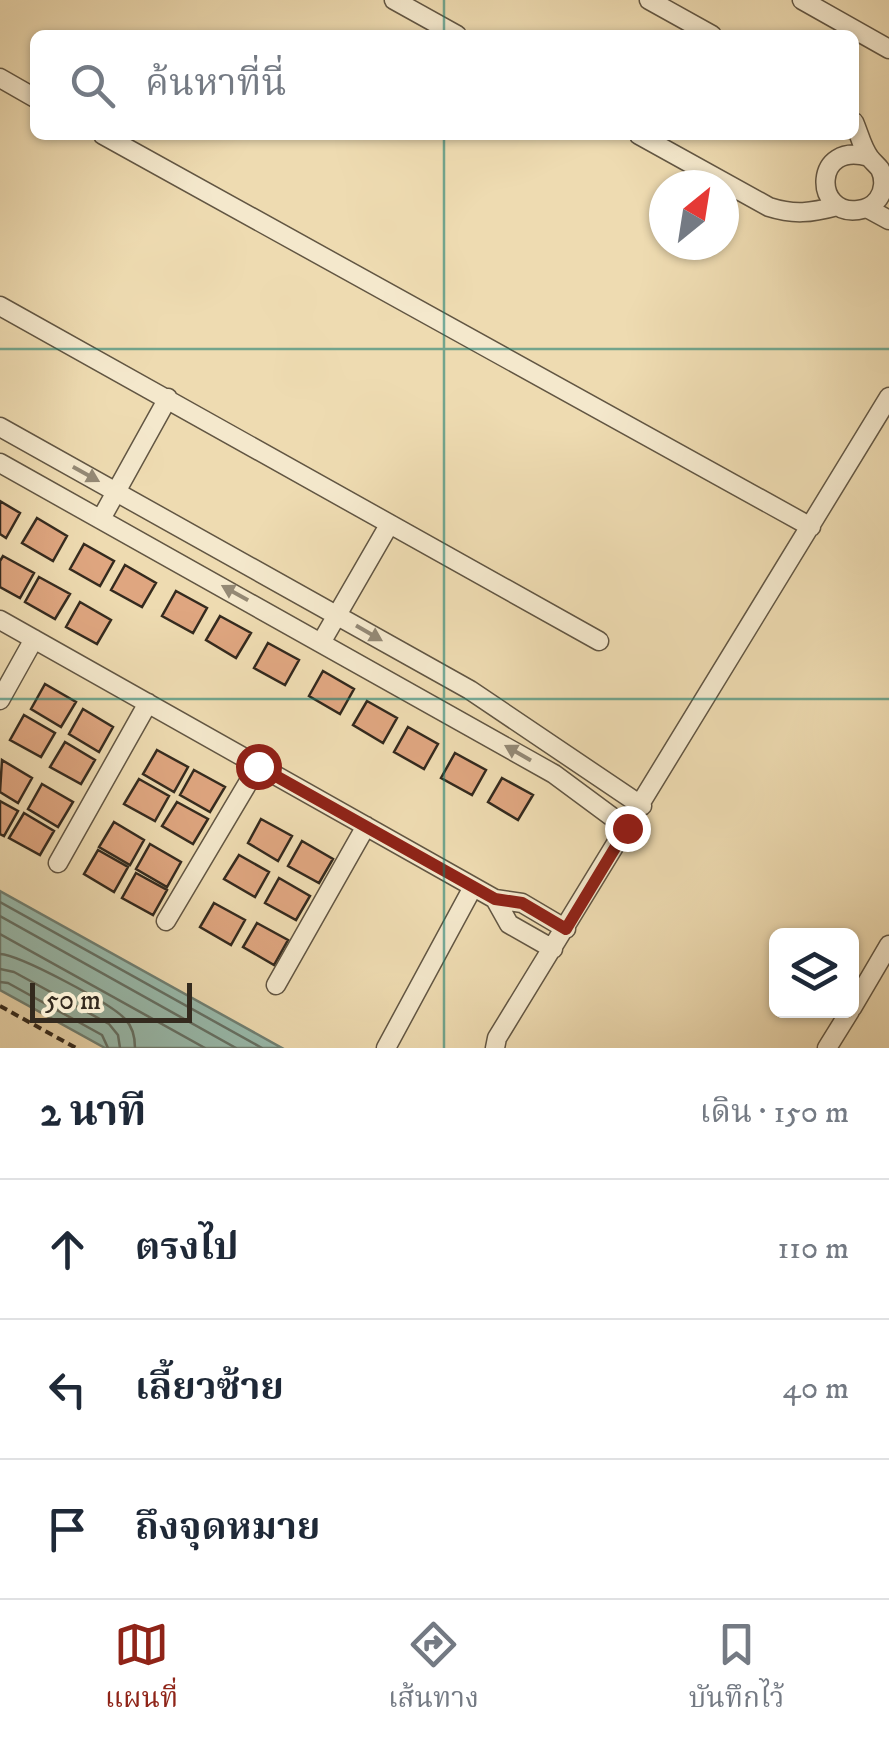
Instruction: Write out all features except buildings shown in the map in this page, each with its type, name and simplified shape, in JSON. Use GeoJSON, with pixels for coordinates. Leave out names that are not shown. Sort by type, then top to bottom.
{"type":"FeatureCollection","features":[{"type":"Feature","properties":{"kind":"street"},"geometry":{"type":"LineString","coordinates":[[394,0],[448,30]]}},
{"type":"Feature","properties":{"kind":"street"},"geometry":{"type":"LineString","coordinates":[[649,0],[703,30]]}},
{"type":"Feature","properties":{"kind":"street"},"geometry":{"type":"LineString","coordinates":[[802,0],[855,30]]}},
{"type":"Feature","properties":{"kind":"street"},"geometry":{"type":"LineString","coordinates":[[859,32],[889,49]]}},
{"type":"Feature","properties":{"kind":"street"},"geometry":{"type":"LineString","coordinates":[[0,78],[30,95]]}},
{"type":"Feature","properties":{"kind":"street"},"geometry":{"type":"LineString","coordinates":[[647,140],[779,210],[808,214],[836,206],[852,211],[868,208],[886,189],[883,176],[859,134]]}},
{"type":"Feature","properties":{"kind":"street"},"geometry":{"type":"LineString","coordinates":[[112,140],[811,527]]}},
{"type":"Feature","properties":{"kind":"street"},"geometry":{"type":"LineString","coordinates":[[836,206],[828,196],[826,172],[844,155],[857,153],[869,157]]}},
{"type":"Feature","properties":{"kind":"street"},"geometry":{"type":"LineString","coordinates":[[868,208],[889,220]]}},
{"type":"Feature","properties":{"kind":"street"},"geometry":{"type":"LineString","coordinates":[[0,306],[599,641]]}},
{"type":"Feature","properties":{"kind":"street"},"geometry":{"type":"LineString","coordinates":[[101,519],[168,398]]}},
{"type":"Feature","properties":{"kind":"street"},"geometry":{"type":"LineString","coordinates":[[495,1048],[497,1038],[889,398]]}},
{"type":"Feature","properties":{"kind":"street"},"geometry":{"type":"LineString","coordinates":[[0,427],[470,690],[642,806]]}},
{"type":"Feature","properties":{"kind":"street"},"geometry":{"type":"LineString","coordinates":[[0,463],[322,640],[554,774],[627,828]]}},
{"type":"Feature","properties":{"kind":"street"},"geometry":{"type":"LineString","coordinates":[[322,640],[389,525]]}},
{"type":"Feature","properties":{"kind":"street"},"geometry":{"type":"LineString","coordinates":[[0,620],[495,899],[522,903],[566,929]]}},
{"type":"Feature","properties":{"kind":"street"},"geometry":{"type":"LineString","coordinates":[[0,700],[34,639]]}},
{"type":"Feature","properties":{"kind":"street"},"geometry":{"type":"LineString","coordinates":[[58,863],[148,703]]}},
{"type":"Feature","properties":{"kind":"street"},"geometry":{"type":"LineString","coordinates":[[554,774],[566,754]]}},
{"type":"Feature","properties":{"kind":"street"},"geometry":{"type":"LineString","coordinates":[[166,922],[258,766]]}},
{"type":"Feature","properties":{"kind":"street"},"geometry":{"type":"LineString","coordinates":[[276,984],[366,826]]}},
{"type":"Feature","properties":{"kind":"street"},"geometry":{"type":"LineString","coordinates":[[386,1048],[474,886]]}},
{"type":"Feature","properties":{"kind":"street"},"geometry":{"type":"LineString","coordinates":[[495,899],[509,924],[553,949]]}},
{"type":"Feature","properties":{"kind":"street"},"geometry":{"type":"LineString","coordinates":[[859,996],[889,946]]}},
{"type":"Feature","properties":{"kind":"street"},"geometry":{"type":"LineString","coordinates":[[827,1048],[845,1018]]}},
{"type":"Feature","properties":{"kind":"path"},"geometry":{"type":"LineString","coordinates":[[0,1006],[76,1048]]}},
{"type":"Feature","properties":{"kind":"water"},"geometry":{"type":"Polygon","coordinates":[[[0,891],[282,1048],[105,1048],[0,990],[0,891]]]}},
{"type":"Feature","properties":{"kind":"route"},"geometry":{"type":"LineString","coordinates":[[258,766],[495,899],[522,903],[566,929],[627,828]]}}]}
